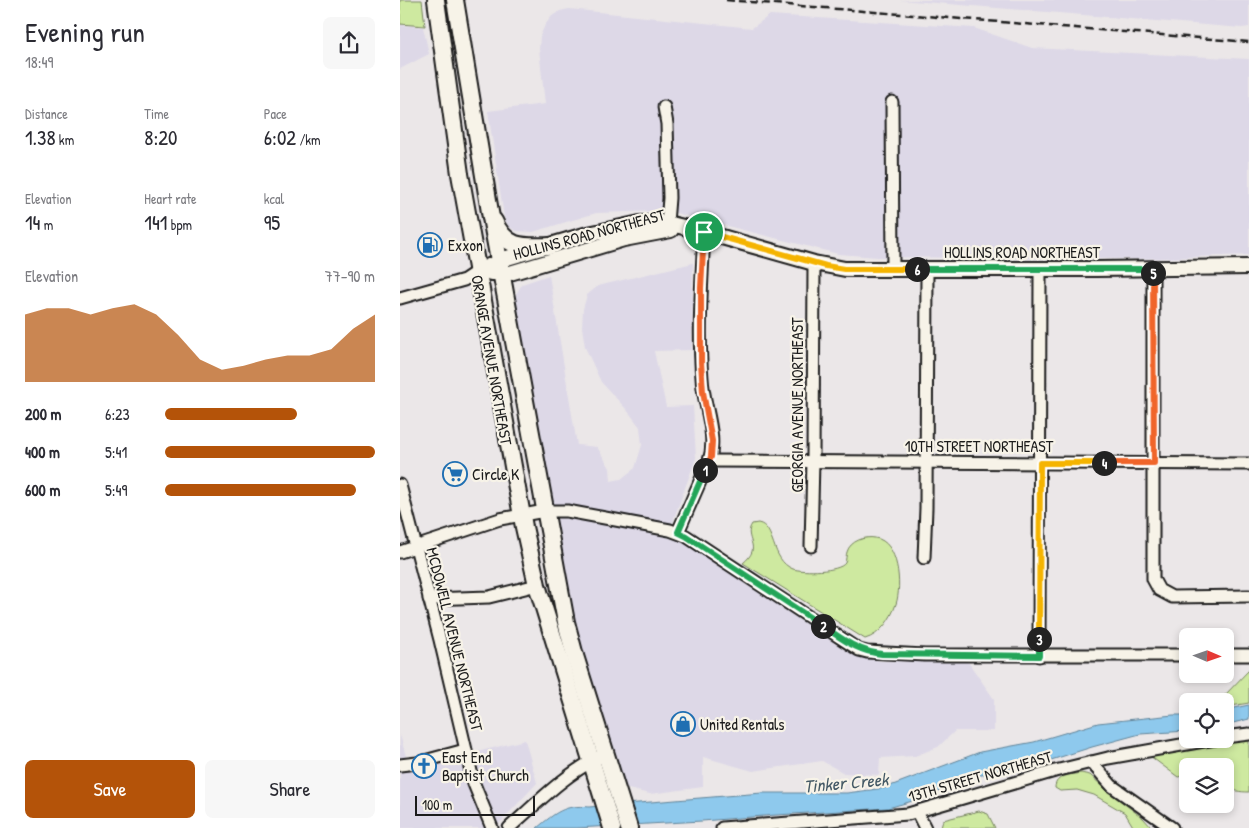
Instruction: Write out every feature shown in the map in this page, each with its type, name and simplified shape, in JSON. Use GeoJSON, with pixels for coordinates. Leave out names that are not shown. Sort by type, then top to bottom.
{"type":"FeatureCollection","features":[{"type":"Feature","properties":{"kind":"highway","name":"ORANGE AVENUE NORTHEAST"},"geometry":{"type":"LineString","coordinates":[[436,0],[460,174],[476,272],[521,514],[537,585],[591,762],[629,828]]}},
{"type":"Feature","properties":{"kind":"highway","name":"ORANGE AVENUE NORTHEAST"},"geometry":{"type":"LineString","coordinates":[[455,0],[490,212],[566,622],[606,754],[612,828]]}},
{"type":"Feature","properties":{"kind":"highway"},"geometry":{"type":"LineString","coordinates":[[490,212],[497,230],[510,243],[525,247],[550,246]]}},
{"type":"Feature","properties":{"kind":"main road","name":"HOLLINS ROAD NORTHEAST"},"geometry":{"type":"LineString","coordinates":[[476,272],[500,267],[550,246],[588,234],[624,226],[667,223],[814,263],[844,269],[1153,269],[1249,267]]}},
{"type":"Feature","properties":{"kind":"main road","name":"HOLLINS ROAD NORTHEAST"},"geometry":{"type":"LineString","coordinates":[[500,267],[510,273],[637,236],[681,227]]}},
{"type":"Feature","properties":{"kind":"street"},"geometry":{"type":"LineString","coordinates":[[892,102],[893,269]]}},
{"type":"Feature","properties":{"kind":"street"},"geometry":{"type":"LineString","coordinates":[[664,107],[667,124],[669,198],[667,223]]}},
{"type":"Feature","properties":{"kind":"street"},"geometry":{"type":"LineString","coordinates":[[678,532],[709,461],[712,441],[703,392],[701,362],[701,288],[704,232]]}},
{"type":"Feature","properties":{"kind":"street","name":"GEORGIA AVENUE NORTHEAST"},"geometry":{"type":"LineString","coordinates":[[811,546],[814,263]]}},
{"type":"Feature","properties":{"kind":"street"},"geometry":{"type":"LineString","coordinates":[[924,558],[927,269]]}},
{"type":"Feature","properties":{"kind":"street"},"geometry":{"type":"LineString","coordinates":[[1039,656],[1040,269]]}},
{"type":"Feature","properties":{"kind":"street"},"geometry":{"type":"LineString","coordinates":[[1153,269],[1153,579],[1159,590],[1172,597],[1249,596]]}},
{"type":"Feature","properties":{"kind":"street","name":"HOLLINS ROAD NORTHEAST"},"geometry":{"type":"LineString","coordinates":[[400,292],[464,272],[476,272]]}},
{"type":"Feature","properties":{"kind":"street","name":"HOLLINS ROAD NORTHEAST"},"geometry":{"type":"LineString","coordinates":[[400,298],[464,280],[476,272]]}},
{"type":"Feature","properties":{"kind":"street","name":"10TH STREET NORTHEAST"},"geometry":{"type":"LineString","coordinates":[[709,461],[1249,464]]}},
{"type":"Feature","properties":{"kind":"street","name":"MCDOWELL AVENUE NORTHEAST"},"geometry":{"type":"LineString","coordinates":[[400,485],[476,794],[492,828]]}},
{"type":"Feature","properties":{"kind":"street"},"geometry":{"type":"LineString","coordinates":[[400,552],[488,522],[545,510],[567,511],[678,532],[850,644],[867,652],[916,655],[1179,655]]}},
{"type":"Feature","properties":{"kind":"street"},"geometry":{"type":"LineString","coordinates":[[429,599],[489,597],[537,585]]}},
{"type":"Feature","properties":{"kind":"street"},"geometry":{"type":"LineString","coordinates":[[1234,655],[1249,655]]}},
{"type":"Feature","properties":{"kind":"street"},"geometry":{"type":"LineString","coordinates":[[1234,736],[1249,734]]}},
{"type":"Feature","properties":{"kind":"street","name":"13TH STREET NORTHEAST"},"geometry":{"type":"LineString","coordinates":[[722,828],[873,818],[916,812],[1091,762],[1179,746]]}},
{"type":"Feature","properties":{"kind":"street"},"geometry":{"type":"LineString","coordinates":[[400,765],[417,763],[465,750]]}},
{"type":"Feature","properties":{"kind":"street"},"geometry":{"type":"LineString","coordinates":[[509,828],[559,784],[606,754]]}},
{"type":"Feature","properties":{"kind":"street"},"geometry":{"type":"LineString","coordinates":[[1091,762],[1112,786],[1172,828]]}},
{"type":"Feature","properties":{"kind":"street"},"geometry":{"type":"LineString","coordinates":[[916,812],[926,828]]}},
{"type":"Feature","properties":{"kind":"street"},"geometry":{"type":"LineString","coordinates":[[1147,812],[1159,828]]}},
{"type":"Feature","properties":{"kind":"shaded area"},"geometry":{"type":"Polygon","coordinates":[[[900,0],[1249,0],[1249,27],[1242,28],[900,0]]]}},
{"type":"Feature","properties":{"kind":"shaded area"},"geometry":{"type":"Polygon","coordinates":[[[569,9],[752,28],[770,15],[974,28],[1032,48],[1249,59],[1249,255],[1136,259],[878,257],[838,254],[676,213],[659,211],[596,213],[533,232],[516,231],[508,226],[504,217],[488,111],[545,104],[539,49],[540,36],[552,16],[560,11],[569,9]]]}},
{"type":"Feature","properties":{"kind":"shaded area"},"geometry":{"type":"Polygon","coordinates":[[[400,25],[423,27],[429,54],[400,69],[400,25]]]}},
{"type":"Feature","properties":{"kind":"shaded area"},"geometry":{"type":"Polygon","coordinates":[[[693,263],[692,350],[654,351],[666,407],[693,406],[696,458],[674,518],[671,537],[688,544],[859,657],[881,661],[968,662],[994,699],[994,731],[955,731],[938,747],[915,756],[880,758],[879,775],[844,773],[822,761],[753,771],[703,757],[703,787],[650,794],[624,788],[583,654],[570,603],[515,300],[522,284],[549,275],[577,445],[597,447],[610,468],[611,481],[621,479],[635,468],[642,445],[640,427],[601,382],[585,347],[582,327],[583,309],[587,295],[598,286],[693,263]]]}},
{"type":"Feature","properties":{"kind":"shaded area"},"geometry":{"type":"Polygon","coordinates":[[[400,735],[407,760],[420,766],[525,740],[537,783],[495,828],[400,828],[400,735]]]}},
{"type":"Feature","properties":{"kind":"green space"},"geometry":{"type":"Polygon","coordinates":[[[400,0],[422,0],[425,26],[400,24],[400,0]]]}},
{"type":"Feature","properties":{"kind":"green space"},"geometry":{"type":"Polygon","coordinates":[[[752,524],[764,525],[768,530],[780,558],[786,565],[798,570],[812,571],[836,568],[845,563],[849,548],[855,542],[871,538],[883,541],[894,555],[899,587],[896,604],[884,626],[875,634],[865,639],[743,563],[752,552],[750,529],[752,524]]]}},
{"type":"Feature","properties":{"kind":"green space"},"geometry":{"type":"Polygon","coordinates":[[[1249,670],[1249,703],[1234,706],[1234,693],[1227,693],[1249,670]]]}},
{"type":"Feature","properties":{"kind":"green space"},"geometry":{"type":"Polygon","coordinates":[[[1249,740],[1249,792],[1234,790],[1234,758],[1179,758],[1178,777],[1150,756],[1200,748],[1234,748],[1234,742],[1249,740]]]}},
{"type":"Feature","properties":{"kind":"green space"},"geometry":{"type":"Polygon","coordinates":[[[1081,773],[1090,775],[1143,818],[1152,828],[1134,828],[1125,813],[1094,795],[1077,790],[1060,791],[1055,788],[1058,780],[1061,778],[1081,773]]]}},
{"type":"Feature","properties":{"kind":"green space"},"geometry":{"type":"Polygon","coordinates":[[[979,811],[988,814],[995,828],[941,828],[943,820],[979,811]]]}},
{"type":"Feature","properties":{"kind":"water"},"geometry":{"type":"Polygon","coordinates":[[[1249,705],[1249,719],[1234,723],[1234,708],[1249,705]]]}},
{"type":"Feature","properties":{"kind":"water"},"geometry":{"type":"Polygon","coordinates":[[[1179,715],[1179,732],[1140,734],[1048,761],[995,771],[968,779],[923,798],[888,808],[702,821],[576,828],[537,828],[555,814],[567,808],[581,806],[589,807],[762,793],[847,793],[885,788],[980,752],[1034,742],[1098,723],[1179,715]]]}},
{"type":"Feature","properties":{"kind":"railway"},"geometry":{"type":"LineString","coordinates":[[726,0],[1249,42]]}},
{"type":"Feature","properties":{"kind":"place","name":"Exxon"},"geometry":{"type":"Point","coordinates":[430,245]}},
{"type":"Feature","properties":{"kind":"place","name":"Circle K"},"geometry":{"type":"Point","coordinates":[455,474]}},
{"type":"Feature","properties":{"kind":"place","name":"United Rentals"},"geometry":{"type":"Point","coordinates":[683,724]}},
{"type":"Feature","properties":{"kind":"place","name":"East End Baptist Church"},"geometry":{"type":"Point","coordinates":[424,766]}},
{"type":"Feature","properties":{"kind":"route"},"geometry":{"type":"LineString","coordinates":[[704,232],[814,263],[844,269],[1153,269],[1154,463],[1040,463],[1039,656],[882,654],[859,650],[678,532],[711,457],[712,449],[703,392],[701,362],[701,288],[704,232]]}},
{"type":"Feature","properties":{"kind":"water label","name":"Tinker Creek"},"geometry":{"type":"Point","coordinates":[846,783]}}]}
